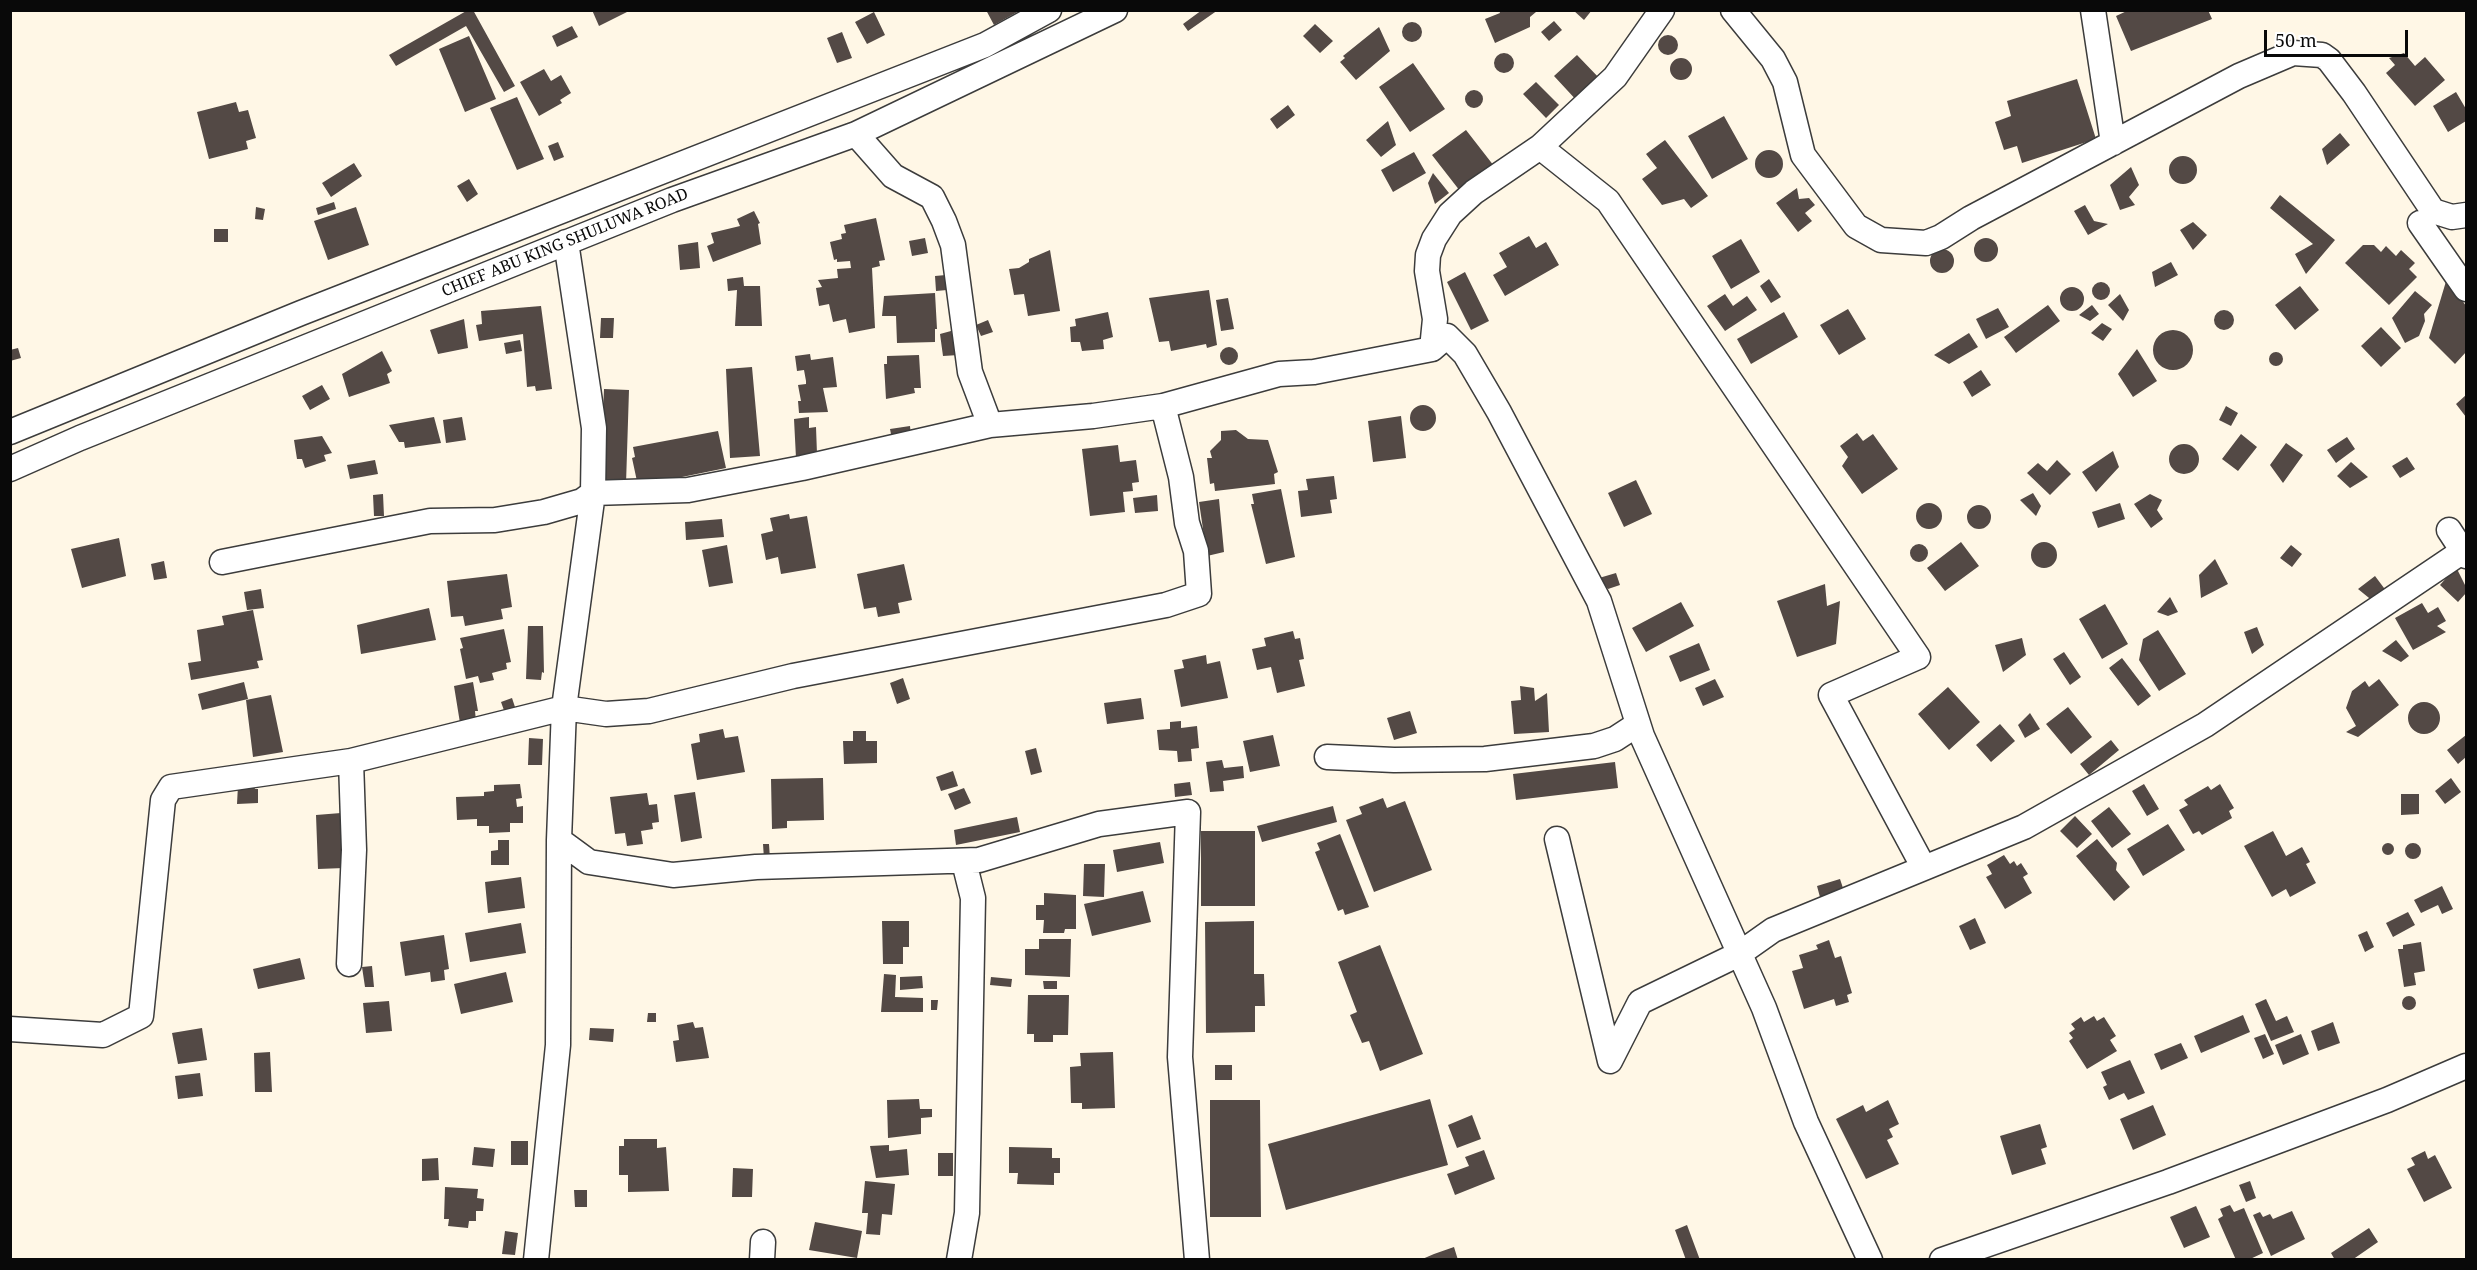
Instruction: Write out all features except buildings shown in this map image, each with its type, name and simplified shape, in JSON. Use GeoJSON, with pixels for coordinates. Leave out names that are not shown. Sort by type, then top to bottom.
{"type":"FeatureCollection","features":[{"type":"Feature","properties":{"kind":"street"},"geometry":{"type":"LineString","coordinates":[[10,432],[301,313],[985,45],[1049,10]]}},
{"type":"Feature","properties":{"kind":"street","name":"CHIEF ABU KING SHULUWA ROAD"},"geometry":{"type":"LineString","coordinates":[[10,469],[80,438],[672,200],[856,134],[1115,10]]}},
{"type":"Feature","properties":{"kind":"street"},"geometry":{"type":"LineString","coordinates":[[1662,10],[1615,77],[1540,147],[1474,192],[1450,214],[1434,239],[1428,255],[1427,271],[1438,335],[1465,354],[1499,412],[1599,601],[1638,724],[1764,1008],[1806,1122],[1870,1260]]}},
{"type":"Feature","properties":{"kind":"street"},"geometry":{"type":"LineString","coordinates":[[1733,10],[1773,59],[1785,82],[1803,155],[1856,226],[1881,240],[1926,243],[2239,75],[2293,53],[2322,55],[2354,93],[2433,211],[2452,217],[2466,215]]}},
{"type":"Feature","properties":{"kind":"street"},"geometry":{"type":"LineString","coordinates":[[2093,10],[2113,143]]}},
{"type":"Feature","properties":{"kind":"street"},"geometry":{"type":"LineString","coordinates":[[856,134],[893,176],[932,198],[944,220],[953,246],[970,372],[990,425]]}},
{"type":"Feature","properties":{"kind":"street"},"geometry":{"type":"LineString","coordinates":[[1540,147],[1608,201],[1917,657],[1831,695],[1924,868]]}},
{"type":"Feature","properties":{"kind":"street"},"geometry":{"type":"LineString","coordinates":[[660,172],[672,200]]}},
{"type":"Feature","properties":{"kind":"street"},"geometry":{"type":"LineString","coordinates":[[2420,223],[2466,289]]}},
{"type":"Feature","properties":{"kind":"street"},"geometry":{"type":"LineString","coordinates":[[536,1260],[558,1045],[564,708],[593,493],[594,428],[566,242]]}},
{"type":"Feature","properties":{"kind":"street"},"geometry":{"type":"LineString","coordinates":[[222,562],[420,523],[495,520],[544,512],[582,501],[593,493],[687,490],[802,468],[990,425],[1093,416],[1163,406],[1279,374],[1314,372],[1438,335]]}},
{"type":"Feature","properties":{"kind":"street"},"geometry":{"type":"LineString","coordinates":[[10,1029],[103,1035],[141,1016],[163,800],[171,787],[351,760],[564,708],[606,714],[649,711],[814,671],[1167,605],[1199,594],[1196,550],[1187,523],[1180,477],[1163,406]]}},
{"type":"Feature","properties":{"kind":"street"},"geometry":{"type":"LineString","coordinates":[[1557,839],[1610,1061],[1640,1002],[1739,954],[1773,930],[2024,827],[2205,725],[2465,553],[2450,530]]}},
{"type":"Feature","properties":{"kind":"street"},"geometry":{"type":"LineString","coordinates":[[1327,757],[1485,759],[1594,746],[1615,739],[1638,724]]}},
{"type":"Feature","properties":{"kind":"street"},"geometry":{"type":"LineString","coordinates":[[349,964],[354,850],[351,760]]}},
{"type":"Feature","properties":{"kind":"street"},"geometry":{"type":"LineString","coordinates":[[560,840],[590,862],[672,875],[756,867],[855,862],[964,862],[979,860],[1100,824],[1188,812],[1180,1057],[1197,1260]]}},
{"type":"Feature","properties":{"kind":"street"},"geometry":{"type":"LineString","coordinates":[[958,1260],[967,1213],[973,898],[964,862]]}},
{"type":"Feature","properties":{"kind":"street"},"geometry":{"type":"LineString","coordinates":[[1942,1260],[2168,1182],[2387,1100],[2466,1066]]}}]}
